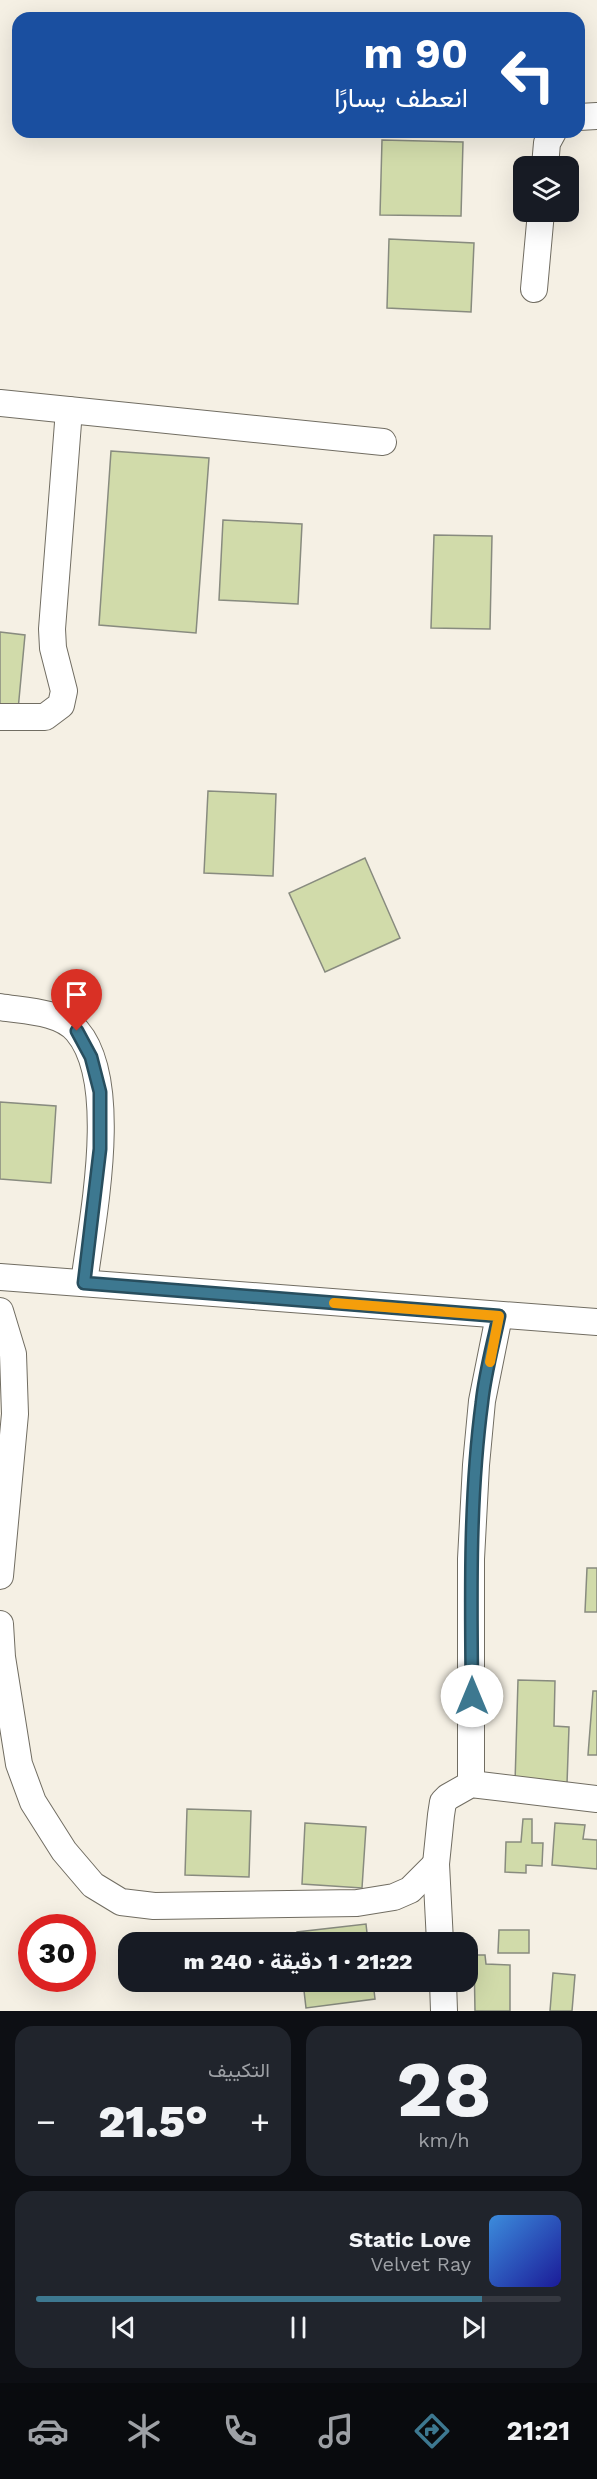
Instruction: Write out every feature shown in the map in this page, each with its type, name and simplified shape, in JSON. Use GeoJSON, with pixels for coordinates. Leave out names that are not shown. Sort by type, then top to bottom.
{"type":"FeatureCollection","features":[{"type":"Feature","properties":{"kind":"street"},"geometry":{"type":"LineString","coordinates":[[546,156],[549,138]]}},
{"type":"Feature","properties":{"kind":"street"},"geometry":{"type":"LineString","coordinates":[[534,289],[540,222]]}},
{"type":"Feature","properties":{"kind":"street"},"geometry":{"type":"LineString","coordinates":[[0,403],[383,442]]}},
{"type":"Feature","properties":{"kind":"street"},"geometry":{"type":"LineString","coordinates":[[0,717],[45,717],[61,705],[64,691],[53,648],[52,629],[69,410]]}},
{"type":"Feature","properties":{"kind":"street"},"geometry":{"type":"LineString","coordinates":[[0,1007],[54,1016],[77,1031],[91,1057],[100,1092],[100,1149],[84,1283]]}},
{"type":"Feature","properties":{"kind":"street"},"geometry":{"type":"LineString","coordinates":[[0,1277],[597,1322]]}},
{"type":"Feature","properties":{"kind":"street"},"geometry":{"type":"LineString","coordinates":[[0,1311],[12,1354],[15,1414],[0,1576]]}},
{"type":"Feature","properties":{"kind":"street"},"geometry":{"type":"LineString","coordinates":[[471,1784],[471,1559],[482,1401],[499,1316]]}},
{"type":"Feature","properties":{"kind":"street"},"geometry":{"type":"LineString","coordinates":[[0,1624],[2,1657],[19,1764],[33,1802],[64,1851],[93,1885],[122,1902],[154,1906],[357,1903],[394,1897],[410,1890],[436,1864]]}},
{"type":"Feature","properties":{"kind":"street"},"geometry":{"type":"LineString","coordinates":[[439,1932],[436,1864],[443,1802],[453,1792],[471,1784],[597,1799]]}},
{"type":"Feature","properties":{"kind":"street"},"geometry":{"type":"LineString","coordinates":[[443,1992],[444,2011]]}},
{"type":"Feature","properties":{"kind":"building"},"geometry":{"type":"Polygon","coordinates":[[[382,140],[463,142],[461,216],[380,215],[382,140]]]}},
{"type":"Feature","properties":{"kind":"building"},"geometry":{"type":"Polygon","coordinates":[[[389,239],[474,243],[471,312],[387,308],[389,239]]]}},
{"type":"Feature","properties":{"kind":"building"},"geometry":{"type":"Polygon","coordinates":[[[111,451],[209,458],[196,633],[99,625],[111,451]]]}},
{"type":"Feature","properties":{"kind":"building"},"geometry":{"type":"Polygon","coordinates":[[[223,520],[302,524],[298,604],[219,600],[223,520]]]}},
{"type":"Feature","properties":{"kind":"building"},"geometry":{"type":"Polygon","coordinates":[[[434,535],[492,536],[490,629],[431,628],[434,535]]]}},
{"type":"Feature","properties":{"kind":"building"},"geometry":{"type":"Polygon","coordinates":[[[0,632],[25,635],[18,710],[0,708],[0,632]]]}},
{"type":"Feature","properties":{"kind":"building"},"geometry":{"type":"Polygon","coordinates":[[[208,791],[276,794],[273,876],[204,873],[208,791]]]}},
{"type":"Feature","properties":{"kind":"building"},"geometry":{"type":"Polygon","coordinates":[[[365,858],[400,938],[325,972],[289,893],[365,858]]]}},
{"type":"Feature","properties":{"kind":"building"},"geometry":{"type":"Polygon","coordinates":[[[0,1102],[56,1106],[51,1183],[0,1179],[0,1102]]]}},
{"type":"Feature","properties":{"kind":"building"},"geometry":{"type":"Polygon","coordinates":[[[587,1568],[597,1568],[597,1612],[585,1612],[587,1568]]]}},
{"type":"Feature","properties":{"kind":"building"},"geometry":{"type":"Polygon","coordinates":[[[518,1680],[555,1681],[554,1726],[569,1727],[567,1784],[515,1783],[518,1680]]]}},
{"type":"Feature","properties":{"kind":"building"},"geometry":{"type":"Polygon","coordinates":[[[593,1691],[597,1691],[597,1755],[588,1755],[593,1691]]]}},
{"type":"Feature","properties":{"kind":"building"},"geometry":{"type":"Polygon","coordinates":[[[187,1809],[251,1811],[249,1877],[185,1875],[187,1809]]]}},
{"type":"Feature","properties":{"kind":"building"},"geometry":{"type":"Polygon","coordinates":[[[523,1819],[532,1819],[532,1843],[543,1843],[542,1866],[526,1865],[526,1873],[505,1872],[506,1842],[521,1842],[523,1819]]]}},
{"type":"Feature","properties":{"kind":"building"},"geometry":{"type":"Polygon","coordinates":[[[305,1823],[366,1827],[362,1888],[302,1884],[305,1823]]]}},
{"type":"Feature","properties":{"kind":"building"},"geometry":{"type":"Polygon","coordinates":[[[555,1823],[585,1825],[583,1839],[597,1840],[597,1869],[552,1865],[555,1823]]]}},
{"type":"Feature","properties":{"kind":"building"},"geometry":{"type":"Polygon","coordinates":[[[366,1924],[367,1932],[297,1932],[366,1924]]]}},
{"type":"Feature","properties":{"kind":"building"},"geometry":{"type":"Polygon","coordinates":[[[499,1930],[529,1930],[529,1953],[498,1953],[499,1930]]]}},
{"type":"Feature","properties":{"kind":"building"},"geometry":{"type":"Polygon","coordinates":[[[478,1955],[485,1955],[486,1964],[510,1965],[510,2011],[475,2011],[475,1992],[478,1992],[478,1955]]]}},
{"type":"Feature","properties":{"kind":"building"},"geometry":{"type":"Polygon","coordinates":[[[553,1973],[575,1975],[572,2011],[550,2011],[553,1973]]]}},
{"type":"Feature","properties":{"kind":"building"},"geometry":{"type":"Polygon","coordinates":[[[304,1992],[374,1992],[375,1999],[306,2008],[304,1992]]]}},
{"type":"Feature","properties":{"kind":"slow traffic"},"geometry":{"type":"LineString","coordinates":[[334,1303],[499,1316],[490,1362]]}},
{"type":"Feature","properties":{"kind":"route"},"geometry":{"type":"LineString","coordinates":[[77,1031],[91,1057],[100,1092],[100,1149],[84,1283],[499,1316],[482,1401],[476,1465],[471,1559],[472,1696]]}}]}
